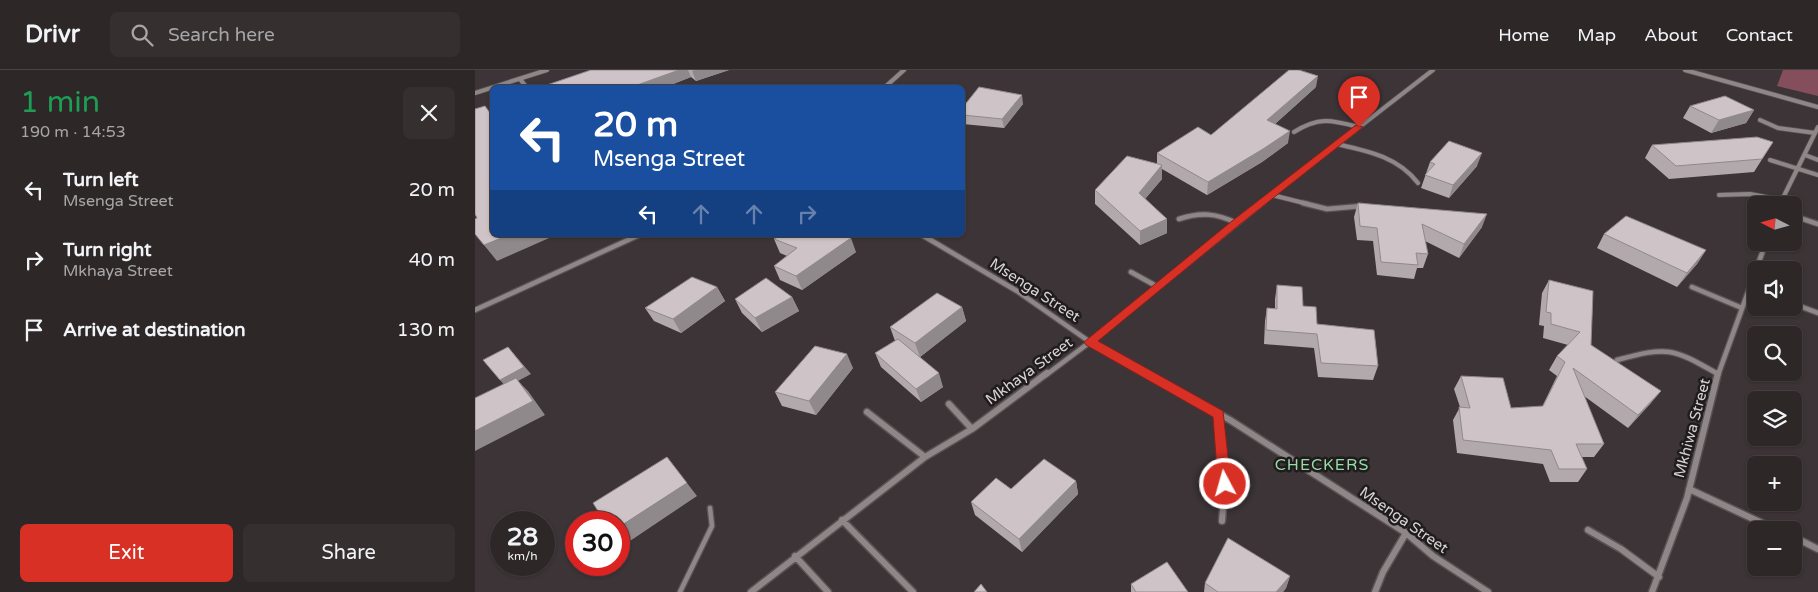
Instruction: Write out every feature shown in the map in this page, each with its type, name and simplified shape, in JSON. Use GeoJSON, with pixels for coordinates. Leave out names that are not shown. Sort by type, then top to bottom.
{"type":"FeatureCollection","features":[{"type":"Feature","properties":{"kind":"street"},"geometry":{"type":"LineString","coordinates":[[501,85],[547,70]]}},
{"type":"Feature","properties":{"kind":"street"},"geometry":{"type":"LineString","coordinates":[[887,85],[904,70]]}},
{"type":"Feature","properties":{"kind":"street","name":"Mkhaya Street"},"geometry":{"type":"LineString","coordinates":[[751,592],[795,556],[925,458],[972,429],[1090,342],[1235,223],[1433,70]]}},
{"type":"Feature","properties":{"kind":"street"},"geometry":{"type":"LineString","coordinates":[[1685,70],[1818,107]]}},
{"type":"Feature","properties":{"kind":"street"},"geometry":{"type":"LineString","coordinates":[[520,79],[525,85]]}},
{"type":"Feature","properties":{"kind":"street"},"geometry":{"type":"LineString","coordinates":[[475,93],[490,88]]}},
{"type":"Feature","properties":{"kind":"street"},"geometry":{"type":"LineString","coordinates":[[1760,120],[1778,128],[1815,133]]}},
{"type":"Feature","properties":{"kind":"street"},"geometry":{"type":"LineString","coordinates":[[1295,132],[1309,122],[1317,121],[1342,123],[1359,127]]}},
{"type":"Feature","properties":{"kind":"street"},"geometry":{"type":"LineString","coordinates":[[1784,196],[1818,127]]}},
{"type":"Feature","properties":{"kind":"street"},"geometry":{"type":"LineString","coordinates":[[1337,144],[1399,163],[1413,175],[1418,183]]}},
{"type":"Feature","properties":{"kind":"street"},"geometry":{"type":"LineString","coordinates":[[1805,155],[1818,160]]}},
{"type":"Feature","properties":{"kind":"street"},"geometry":{"type":"LineString","coordinates":[[1770,160],[1818,175]]}},
{"type":"Feature","properties":{"kind":"street"},"geometry":{"type":"LineString","coordinates":[[1719,195],[1750,194],[1761,196]]}},
{"type":"Feature","properties":{"kind":"street"},"geometry":{"type":"LineString","coordinates":[[1272,195],[1327,209],[1367,206]]}},
{"type":"Feature","properties":{"kind":"street"},"geometry":{"type":"LineString","coordinates":[[1179,219],[1191,214],[1207,212],[1223,215],[1235,223]]}},
{"type":"Feature","properties":{"kind":"street"},"geometry":{"type":"LineString","coordinates":[[1803,219],[1818,224]]}},
{"type":"Feature","properties":{"kind":"street"},"geometry":{"type":"LineString","coordinates":[[475,310],[635,237]]}},
{"type":"Feature","properties":{"kind":"street","name":"Msenga Street"},"geometry":{"type":"LineString","coordinates":[[925,237],[1017,291],[1090,342],[1219,414],[1406,533],[1433,556],[1487,592]]}},
{"type":"Feature","properties":{"kind":"street"},"geometry":{"type":"LineString","coordinates":[[1131,272],[1158,287]]}},
{"type":"Feature","properties":{"kind":"street"},"geometry":{"type":"LineString","coordinates":[[1692,287],[1742,308]]}},
{"type":"Feature","properties":{"kind":"street","name":"Mkhiwa Street"},"geometry":{"type":"LineString","coordinates":[[1652,592],[1689,489],[1719,374],[1747,294]]}},
{"type":"Feature","properties":{"kind":"street"},"geometry":{"type":"LineString","coordinates":[[1802,307],[1818,313]]}},
{"type":"Feature","properties":{"kind":"street"},"geometry":{"type":"LineString","coordinates":[[1617,360],[1643,353],[1666,350],[1692,360],[1719,374]]}},
{"type":"Feature","properties":{"kind":"street"},"geometry":{"type":"LineString","coordinates":[[949,404],[972,429]]}},
{"type":"Feature","properties":{"kind":"street"},"geometry":{"type":"LineString","coordinates":[[867,412],[925,458]]}},
{"type":"Feature","properties":{"kind":"street"},"geometry":{"type":"LineString","coordinates":[[1219,414],[1225,484],[1222,521]]}},
{"type":"Feature","properties":{"kind":"street"},"geometry":{"type":"LineString","coordinates":[[1689,489],[1758,521]]}},
{"type":"Feature","properties":{"kind":"street"},"geometry":{"type":"LineString","coordinates":[[842,520],[913,592]]}},
{"type":"Feature","properties":{"kind":"street"},"geometry":{"type":"LineString","coordinates":[[1588,530],[1621,549],[1659,576]]}},
{"type":"Feature","properties":{"kind":"street"},"geometry":{"type":"LineString","coordinates":[[1375,592],[1383,572],[1406,533]]}},
{"type":"Feature","properties":{"kind":"street"},"geometry":{"type":"LineString","coordinates":[[1802,541],[1818,549]]}},
{"type":"Feature","properties":{"kind":"street"},"geometry":{"type":"LineString","coordinates":[[795,556],[828,592]]}},
{"type":"Feature","properties":{"kind":"lane"},"geometry":{"type":"LineString","coordinates":[[679,592],[712,526],[710,508]]}},
{"type":"Feature","properties":{"kind":"shaded area"},"geometry":{"type":"Polygon","coordinates":[[[1783,70],[1818,70],[1818,96],[1777,86],[1783,70]]]}},
{"type":"Feature","properties":{"kind":"building"},"geometry":{"type":"Polygon","coordinates":[[[591,70],[679,70],[637,85],[547,85],[591,70]]]}},
{"type":"Feature","properties":{"kind":"building"},"geometry":{"type":"Polygon","coordinates":[[[1289,70],[1299,70],[1318,76],[1267,120],[1290,131],[1263,149],[1208,182],[1157,153],[1198,127],[1211,135],[1289,70]]]}},
{"type":"Feature","properties":{"kind":"building"},"geometry":{"type":"Polygon","coordinates":[[[979,87],[1022,95],[1002,119],[965,115],[965,104],[979,87]]]}},
{"type":"Feature","properties":{"kind":"building"},"geometry":{"type":"Polygon","coordinates":[[[1725,96],[1754,110],[1719,120],[1690,106],[1725,96]]]}},
{"type":"Feature","properties":{"kind":"building"},"geometry":{"type":"Polygon","coordinates":[[[485,106],[490,113],[490,237],[504,237],[484,245],[475,234],[475,219],[477,218],[475,214],[475,109],[485,106]]]}},
{"type":"Feature","properties":{"kind":"building"},"geometry":{"type":"Polygon","coordinates":[[[1757,137],[1773,142],[1762,159],[1676,166],[1652,145],[1757,137]]]}},
{"type":"Feature","properties":{"kind":"building"},"geometry":{"type":"Polygon","coordinates":[[[1449,141],[1482,153],[1453,185],[1425,175],[1435,164],[1430,162],[1449,141]]]}},
{"type":"Feature","properties":{"kind":"building"},"geometry":{"type":"Polygon","coordinates":[[[1127,156],[1162,165],[1139,193],[1167,219],[1140,231],[1095,190],[1127,156]]]}},
{"type":"Feature","properties":{"kind":"building"},"geometry":{"type":"Polygon","coordinates":[[[1358,203],[1487,214],[1464,244],[1422,224],[1428,254],[1416,253],[1418,265],[1381,262],[1377,228],[1360,226],[1358,203]]]}},
{"type":"Feature","properties":{"kind":"building"},"geometry":{"type":"Polygon","coordinates":[[[1626,216],[1706,250],[1687,273],[1604,234],[1626,216]]]}},
{"type":"Feature","properties":{"kind":"building"},"geometry":{"type":"Polygon","coordinates":[[[777,237],[851,238],[796,276],[774,266],[797,248],[774,239],[777,237]]]}},
{"type":"Feature","properties":{"kind":"building"},"geometry":{"type":"Polygon","coordinates":[[[692,277],[717,287],[673,319],[645,308],[692,277]]]}},
{"type":"Feature","properties":{"kind":"building"},"geometry":{"type":"Polygon","coordinates":[[[766,278],[792,297],[755,318],[735,299],[766,278]]]}},
{"type":"Feature","properties":{"kind":"building"},"geometry":{"type":"Polygon","coordinates":[[[1549,280],[1593,291],[1591,345],[1661,391],[1638,415],[1573,368],[1604,444],[1576,444],[1587,469],[1559,469],[1551,450],[1463,440],[1459,407],[1470,408],[1461,376],[1503,378],[1511,408],[1543,406],[1565,362],[1557,356],[1580,332],[1551,324],[1551,313],[1546,312],[1549,280]]]}},
{"type":"Feature","properties":{"kind":"building"},"geometry":{"type":"Polygon","coordinates":[[[1277,285],[1302,287],[1303,306],[1316,307],[1317,324],[1374,330],[1378,366],[1321,363],[1317,334],[1266,330],[1267,308],[1277,309],[1277,285]]]}},
{"type":"Feature","properties":{"kind":"building"},"geometry":{"type":"Polygon","coordinates":[[[937,293],[962,307],[915,343],[890,327],[937,293]]]}},
{"type":"Feature","properties":{"kind":"building"},"geometry":{"type":"Polygon","coordinates":[[[898,339],[939,373],[916,389],[875,353],[898,339]]]}},
{"type":"Feature","properties":{"kind":"building"},"geometry":{"type":"Polygon","coordinates":[[[815,346],[847,354],[809,401],[775,392],[815,346]]]}},
{"type":"Feature","properties":{"kind":"building"},"geometry":{"type":"Polygon","coordinates":[[[508,347],[524,367],[500,380],[483,360],[508,347]]]}},
{"type":"Feature","properties":{"kind":"building"},"geometry":{"type":"Polygon","coordinates":[[[516,378],[533,401],[475,431],[475,398],[516,378]]]}},
{"type":"Feature","properties":{"kind":"building"},"geometry":{"type":"Polygon","coordinates":[[[667,457],[687,483],[630,520],[630,511],[598,511],[593,503],[667,457]]]}},
{"type":"Feature","properties":{"kind":"building"},"geometry":{"type":"Polygon","coordinates":[[[1044,459],[1076,481],[1019,539],[971,502],[996,478],[1011,489],[1044,459]]]}},
{"type":"Feature","properties":{"kind":"building"},"geometry":{"type":"Polygon","coordinates":[[[1228,538],[1290,576],[1276,592],[1218,592],[1205,583],[1228,538]]]}},
{"type":"Feature","properties":{"kind":"building"},"geometry":{"type":"Polygon","coordinates":[[[1167,562],[1188,592],[1136,592],[1131,584],[1167,562]]]}},
{"type":"Feature","properties":{"kind":"building"},"geometry":{"type":"Polygon","coordinates":[[[981,584],[987,592],[974,592],[981,584]]]}},
{"type":"Feature","properties":{"kind":"district","name":"CHECKERS"},"geometry":{"type":"Point","coordinates":[1322,465]}},
{"type":"Feature","properties":{"kind":"route"},"geometry":{"type":"LineString","coordinates":[[1225,484],[1219,414],[1090,342],[1235,223],[1359,127]]}}]}
